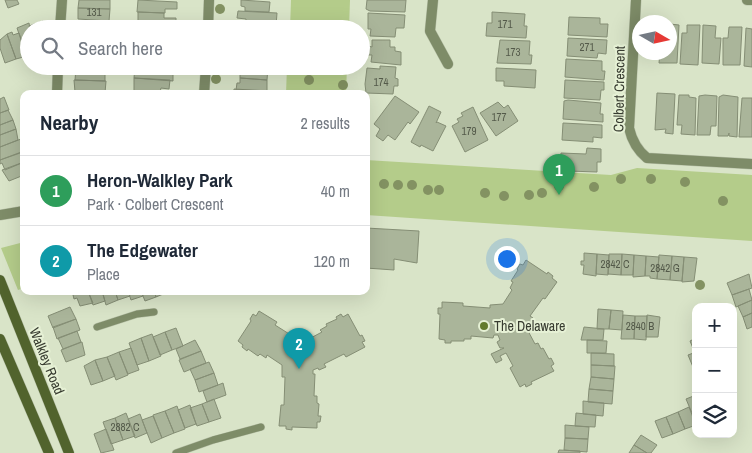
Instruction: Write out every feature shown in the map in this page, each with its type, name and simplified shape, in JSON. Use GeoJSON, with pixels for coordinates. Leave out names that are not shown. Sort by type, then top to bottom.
{"type":"FeatureCollection","features":[{"type":"Feature","properties":{"kind":"main road","name":"Walkley Road"},"geometry":{"type":"LineString","coordinates":[[0,280],[69,453]]}},
{"type":"Feature","properties":{"kind":"main road"},"geometry":{"type":"LineString","coordinates":[[0,339],[4,359],[49,453]]}},
{"type":"Feature","properties":{"kind":"street"},"geometry":{"type":"LineString","coordinates":[[61,20],[62,0]]}},
{"type":"Feature","properties":{"kind":"street"},"geometry":{"type":"LineString","coordinates":[[208,20],[209,0]]}},
{"type":"Feature","properties":{"kind":"street"},"geometry":{"type":"LineString","coordinates":[[433,0],[430,31],[448,64]]}},
{"type":"Feature","properties":{"kind":"street","name":"Colbert Crescent"},"geometry":{"type":"LineString","coordinates":[[636,0],[629,128],[631,139],[640,152],[647,158],[752,164]]}},
{"type":"Feature","properties":{"kind":"street"},"geometry":{"type":"LineString","coordinates":[[747,0],[752,0]]}},
{"type":"Feature","properties":{"kind":"street"},"geometry":{"type":"LineString","coordinates":[[57,90],[58,75]]}},
{"type":"Feature","properties":{"kind":"street"},"geometry":{"type":"LineString","coordinates":[[204,90],[205,75]]}},
{"type":"Feature","properties":{"kind":"street"},"geometry":{"type":"LineString","coordinates":[[0,216],[20,212]]}},
{"type":"Feature","properties":{"kind":"lane"},"geometry":{"type":"LineString","coordinates":[[97,328],[137,314],[154,312]]}},
{"type":"Feature","properties":{"kind":"lane"},"geometry":{"type":"LineString","coordinates":[[176,453],[213,440],[261,427]]}},
{"type":"Feature","properties":{"kind":"green space"},"geometry":{"type":"Polygon","coordinates":[[[291,0],[350,0],[349,20],[290,20],[291,0]]]}},
{"type":"Feature","properties":{"kind":"green space"},"geometry":{"type":"Polygon","coordinates":[[[287,75],[347,75],[346,90],[286,90],[287,75]]]}},
{"type":"Feature","properties":{"kind":"green space"},"geometry":{"type":"Polygon","coordinates":[[[370,160],[611,175],[637,168],[752,175],[752,241],[370,215],[370,160]]]}},
{"type":"Feature","properties":{"kind":"green space"},"geometry":{"type":"Polygon","coordinates":[[[20,243],[20,289],[18,290],[1,248],[20,243]]]}},
{"type":"Feature","properties":{"kind":"building"},"geometry":{"type":"Polygon","coordinates":[[[5,0],[17,0],[19,4],[8,8],[5,0]]]}},
{"type":"Feature","properties":{"kind":"building"},"geometry":{"type":"Polygon","coordinates":[[[79,0],[110,0],[110,9],[78,8],[79,0]]]}},
{"type":"Feature","properties":{"kind":"building"},"geometry":{"type":"Polygon","coordinates":[[[138,0],[177,2],[177,9],[165,9],[165,13],[137,12],[138,0]]]}},
{"type":"Feature","properties":{"kind":"building"},"geometry":{"type":"Polygon","coordinates":[[[241,0],[270,2],[269,12],[245,11],[245,7],[241,6],[241,0]]]}},
{"type":"Feature","properties":{"kind":"building"},"geometry":{"type":"Polygon","coordinates":[[[367,0],[406,0],[405,12],[370,11],[366,9],[367,0]]]}},
{"type":"Feature","properties":{"kind":"building"},"geometry":{"type":"Polygon","coordinates":[[[78,8],[110,9],[109,20],[78,19],[78,8]]]}},
{"type":"Feature","properties":{"kind":"building"},"geometry":{"type":"Polygon","coordinates":[[[238,11],[277,13],[276,20],[246,20],[237,18],[238,11]]]}},
{"type":"Feature","properties":{"kind":"building"},"geometry":{"type":"Polygon","coordinates":[[[138,12],[164,13],[164,18],[176,18],[176,20],[138,20],[138,12]]]}},
{"type":"Feature","properties":{"kind":"building"},"geometry":{"type":"Polygon","coordinates":[[[492,12],[525,14],[526,38],[486,36],[487,23],[492,23],[492,12]]]}},
{"type":"Feature","properties":{"kind":"building"},"geometry":{"type":"Polygon","coordinates":[[[368,13],[405,15],[404,28],[396,28],[395,37],[370,36],[370,20],[368,20],[368,13]]]}},
{"type":"Feature","properties":{"kind":"building"},"geometry":{"type":"Polygon","coordinates":[[[569,17],[600,18],[600,24],[608,24],[607,37],[568,35],[569,17]]]}},
{"type":"Feature","properties":{"kind":"building"},"geometry":{"type":"Polygon","coordinates":[[[677,25],[679,25],[677,63],[659,63],[659,60],[677,60],[677,25]]]}},
{"type":"Feature","properties":{"kind":"building"},"geometry":{"type":"Polygon","coordinates":[[[687,25],[700,25],[698,65],[680,64],[682,33],[687,33],[687,25]]]}},
{"type":"Feature","properties":{"kind":"building"},"geometry":{"type":"Polygon","coordinates":[[[703,25],[716,26],[715,38],[721,38],[719,64],[702,63],[703,25]]]}},
{"type":"Feature","properties":{"kind":"building"},"geometry":{"type":"Polygon","coordinates":[[[729,27],[742,27],[740,65],[723,65],[723,38],[728,38],[729,27]]]}},
{"type":"Feature","properties":{"kind":"building"},"geometry":{"type":"Polygon","coordinates":[[[746,28],[752,29],[752,67],[744,66],[746,28]]]}},
{"type":"Feature","properties":{"kind":"building"},"geometry":{"type":"Polygon","coordinates":[[[12,32],[13,35],[19,33],[20,58],[16,59],[7,34],[12,32]]]}},
{"type":"Feature","properties":{"kind":"building"},"geometry":{"type":"Polygon","coordinates":[[[7,34],[16,59],[5,63],[0,48],[0,40],[7,34]]]}},
{"type":"Feature","properties":{"kind":"building"},"geometry":{"type":"Polygon","coordinates":[[[568,38],[607,40],[606,54],[598,53],[597,58],[567,56],[568,38]]]}},
{"type":"Feature","properties":{"kind":"building"},"geometry":{"type":"Polygon","coordinates":[[[372,40],[390,40],[390,47],[395,47],[395,51],[401,52],[401,65],[371,62],[370,46],[372,47],[372,40]]]}},
{"type":"Feature","properties":{"kind":"building"},"geometry":{"type":"Polygon","coordinates":[[[500,40],[530,41],[529,55],[532,55],[531,64],[497,63],[500,40]]]}},
{"type":"Feature","properties":{"kind":"building"},"geometry":{"type":"Polygon","coordinates":[[[566,59],[602,61],[602,71],[605,71],[604,80],[565,77],[566,59]]]}},
{"type":"Feature","properties":{"kind":"building"},"geometry":{"type":"Polygon","coordinates":[[[380,66],[396,67],[395,78],[398,79],[398,86],[394,86],[393,94],[370,93],[370,90],[366,90],[366,75],[370,75],[370,68],[380,69],[380,66]]]}},
{"type":"Feature","properties":{"kind":"building"},"geometry":{"type":"Polygon","coordinates":[[[496,68],[536,70],[535,88],[504,86],[504,81],[496,81],[496,68]]]}},
{"type":"Feature","properties":{"kind":"building"},"geometry":{"type":"Polygon","coordinates":[[[75,75],[105,75],[105,81],[75,80],[75,75]]]}},
{"type":"Feature","properties":{"kind":"building"},"geometry":{"type":"Polygon","coordinates":[[[134,75],[173,75],[173,81],[134,78],[134,75]]]}},
{"type":"Feature","properties":{"kind":"building"},"geometry":{"type":"Polygon","coordinates":[[[240,75],[267,75],[267,80],[240,78],[240,75]]]}},
{"type":"Feature","properties":{"kind":"building"},"geometry":{"type":"Polygon","coordinates":[[[134,78],[170,80],[169,89],[134,90],[134,78]]]}},
{"type":"Feature","properties":{"kind":"building"},"geometry":{"type":"Polygon","coordinates":[[[240,78],[267,80],[267,90],[236,90],[237,83],[240,83],[240,78]]]}},
{"type":"Feature","properties":{"kind":"building"},"geometry":{"type":"Polygon","coordinates":[[[74,80],[106,81],[105,90],[75,90],[74,80]]]}},
{"type":"Feature","properties":{"kind":"building"},"geometry":{"type":"Polygon","coordinates":[[[565,80],[604,82],[604,90],[601,90],[600,100],[564,98],[565,80]]]}},
{"type":"Feature","properties":{"kind":"building"},"geometry":{"type":"Polygon","coordinates":[[[657,93],[675,94],[673,134],[665,133],[666,129],[655,130],[657,93]]]}},
{"type":"Feature","properties":{"kind":"building"},"geometry":{"type":"Polygon","coordinates":[[[679,95],[689,95],[689,97],[696,98],[695,135],[681,134],[682,125],[677,125],[679,95]]]}},
{"type":"Feature","properties":{"kind":"building"},"geometry":{"type":"Polygon","coordinates":[[[723,95],[738,97],[737,137],[729,136],[729,133],[728,136],[718,136],[719,97],[723,95]]]}},
{"type":"Feature","properties":{"kind":"building"},"geometry":{"type":"Polygon","coordinates":[[[395,96],[419,112],[410,124],[408,122],[395,140],[388,135],[383,141],[376,136],[380,129],[374,124],[395,96]]]}},
{"type":"Feature","properties":{"kind":"building"},"geometry":{"type":"Polygon","coordinates":[[[699,96],[717,96],[716,126],[711,126],[710,135],[697,135],[699,96]]]}},
{"type":"Feature","properties":{"kind":"building"},"geometry":{"type":"Polygon","coordinates":[[[4,97],[9,110],[0,113],[0,99],[4,97]]]}},
{"type":"Feature","properties":{"kind":"building"},"geometry":{"type":"Polygon","coordinates":[[[742,98],[752,98],[752,137],[739,137],[742,98]]]}},
{"type":"Feature","properties":{"kind":"building"},"geometry":{"type":"Polygon","coordinates":[[[564,101],[601,103],[600,114],[603,114],[603,122],[563,119],[564,101]]]}},
{"type":"Feature","properties":{"kind":"building"},"geometry":{"type":"Polygon","coordinates":[[[498,102],[504,108],[508,105],[518,121],[496,136],[480,113],[498,102]]]}},
{"type":"Feature","properties":{"kind":"building"},"geometry":{"type":"Polygon","coordinates":[[[429,106],[441,112],[436,123],[446,126],[433,151],[411,142],[429,106]]]}},
{"type":"Feature","properties":{"kind":"building"},"geometry":{"type":"Polygon","coordinates":[[[473,107],[488,140],[465,152],[452,126],[459,122],[457,119],[463,116],[461,113],[473,107]]]}},
{"type":"Feature","properties":{"kind":"building"},"geometry":{"type":"Polygon","coordinates":[[[8,110],[13,120],[0,125],[0,113],[8,110]]]}},
{"type":"Feature","properties":{"kind":"building"},"geometry":{"type":"Polygon","coordinates":[[[13,120],[16,129],[0,135],[0,125],[13,120]]]}},
{"type":"Feature","properties":{"kind":"building"},"geometry":{"type":"Polygon","coordinates":[[[563,123],[602,125],[602,138],[593,137],[593,142],[562,140],[563,123]]]}},
{"type":"Feature","properties":{"kind":"building"},"geometry":{"type":"Polygon","coordinates":[[[16,129],[18,140],[0,147],[0,135],[16,129]]]}},
{"type":"Feature","properties":{"kind":"building"},"geometry":{"type":"Polygon","coordinates":[[[20,139],[20,152],[0,160],[0,147],[20,139]]]}},
{"type":"Feature","properties":{"kind":"building"},"geometry":{"type":"Polygon","coordinates":[[[587,148],[601,149],[601,162],[597,162],[597,172],[564,172],[560,170],[561,153],[586,154],[587,148]]]}},
{"type":"Feature","properties":{"kind":"building"},"geometry":{"type":"Polygon","coordinates":[[[20,153],[20,164],[5,170],[2,163],[0,164],[0,160],[20,153]]]}},
{"type":"Feature","properties":{"kind":"building"},"geometry":{"type":"Polygon","coordinates":[[[20,163],[20,177],[9,181],[2,170],[20,163]]]}},
{"type":"Feature","properties":{"kind":"building"},"geometry":{"type":"Polygon","coordinates":[[[370,228],[419,231],[417,263],[394,259],[394,270],[370,268],[370,228]]]}},
{"type":"Feature","properties":{"kind":"building"},"geometry":{"type":"Polygon","coordinates":[[[584,253],[597,254],[596,276],[583,274],[584,265],[581,265],[581,261],[584,261],[584,253]]]}},
{"type":"Feature","properties":{"kind":"building"},"geometry":{"type":"Polygon","coordinates":[[[597,254],[609,255],[608,275],[596,274],[597,254]]]}},
{"type":"Feature","properties":{"kind":"building"},"geometry":{"type":"Polygon","coordinates":[[[609,254],[622,254],[621,275],[608,274],[609,254]]]}},
{"type":"Feature","properties":{"kind":"building"},"geometry":{"type":"Polygon","coordinates":[[[622,254],[634,255],[633,275],[621,275],[622,254]]]}},
{"type":"Feature","properties":{"kind":"building"},"geometry":{"type":"Polygon","coordinates":[[[634,255],[646,256],[645,276],[633,277],[634,255]]]}},
{"type":"Feature","properties":{"kind":"building"},"geometry":{"type":"Polygon","coordinates":[[[659,255],[672,256],[670,280],[657,279],[659,255]]]}},
{"type":"Feature","properties":{"kind":"building"},"geometry":{"type":"Polygon","coordinates":[[[646,256],[659,257],[657,279],[645,276],[646,256]]]}},
{"type":"Feature","properties":{"kind":"building"},"geometry":{"type":"Polygon","coordinates":[[[672,256],[684,257],[682,281],[670,280],[672,256]]]}},
{"type":"Feature","properties":{"kind":"building"},"geometry":{"type":"Polygon","coordinates":[[[684,257],[697,258],[694,281],[682,282],[684,257]]]}},
{"type":"Feature","properties":{"kind":"building","name":"The Delaware"},"geometry":{"type":"Polygon","coordinates":[[[526,260],[547,274],[548,272],[557,282],[530,316],[533,318],[527,329],[535,344],[538,343],[549,359],[551,358],[554,364],[551,366],[554,371],[531,382],[532,384],[526,387],[525,384],[520,387],[510,368],[513,366],[506,353],[500,356],[502,360],[496,363],[491,354],[504,348],[500,348],[497,342],[500,340],[498,335],[494,335],[493,338],[471,336],[471,339],[464,339],[464,341],[445,343],[445,340],[439,339],[440,314],[438,314],[438,308],[442,308],[442,302],[463,303],[463,306],[490,308],[490,305],[503,304],[512,290],[510,288],[513,282],[511,281],[517,269],[526,260]]]}},
{"type":"Feature","properties":{"kind":"building"},"geometry":{"type":"Polygon","coordinates":[[[749,274],[752,288],[732,295],[727,283],[749,274]]]}},
{"type":"Feature","properties":{"kind":"building"},"geometry":{"type":"Polygon","coordinates":[[[749,289],[752,300],[737,307],[732,295],[749,289]]]}},
{"type":"Feature","properties":{"kind":"building"},"geometry":{"type":"Polygon","coordinates":[[[73,295],[90,295],[93,303],[80,306],[77,298],[74,299],[73,295]]]}},
{"type":"Feature","properties":{"kind":"building"},"geometry":{"type":"Polygon","coordinates":[[[89,295],[103,295],[105,301],[93,305],[89,295]]]}},
{"type":"Feature","properties":{"kind":"building"},"geometry":{"type":"Polygon","coordinates":[[[103,295],[116,295],[118,300],[106,305],[103,295]]]}},
{"type":"Feature","properties":{"kind":"building"},"geometry":{"type":"Polygon","coordinates":[[[116,295],[130,296],[118,300],[116,295]]]}},
{"type":"Feature","properties":{"kind":"building"},"geometry":{"type":"Polygon","coordinates":[[[129,295],[143,296],[131,300],[129,295]]]}},
{"type":"Feature","properties":{"kind":"building"},"geometry":{"type":"Polygon","coordinates":[[[143,295],[155,295],[156,297],[145,301],[143,295]]]}},
{"type":"Feature","properties":{"kind":"building"},"geometry":{"type":"Polygon","coordinates":[[[752,300],[752,313],[743,317],[738,306],[752,300]]]}},
{"type":"Feature","properties":{"kind":"building"},"geometry":{"type":"Polygon","coordinates":[[[70,307],[76,319],[53,328],[48,316],[70,307]]]}},
{"type":"Feature","properties":{"kind":"building"},"geometry":{"type":"Polygon","coordinates":[[[598,309],[611,310],[609,329],[597,329],[598,309]]]}},
{"type":"Feature","properties":{"kind":"building"},"geometry":{"type":"Polygon","coordinates":[[[611,310],[623,311],[622,330],[609,329],[611,310]]]}},
{"type":"Feature","properties":{"kind":"building"},"geometry":{"type":"Polygon","coordinates":[[[259,311],[277,322],[275,325],[294,337],[295,334],[307,340],[322,332],[320,330],[327,326],[326,324],[337,319],[336,317],[341,314],[343,317],[348,314],[360,336],[362,335],[365,341],[362,342],[365,347],[346,357],[344,354],[324,364],[326,367],[313,370],[313,374],[315,374],[314,396],[317,396],[317,403],[319,404],[318,416],[321,416],[320,422],[317,422],[317,428],[292,427],[292,430],[286,429],[286,426],[279,426],[281,405],[284,405],[285,377],[282,377],[282,365],[267,355],[266,358],[260,354],[258,356],[248,349],[247,351],[238,341],[251,321],[250,319],[253,314],[256,316],[259,311]]]}},
{"type":"Feature","properties":{"kind":"building"},"geometry":{"type":"Polygon","coordinates":[[[752,313],[752,327],[747,329],[743,317],[752,313]]]}},
{"type":"Feature","properties":{"kind":"building"},"geometry":{"type":"Polygon","coordinates":[[[623,315],[635,316],[634,339],[621,339],[623,315]]]}},
{"type":"Feature","properties":{"kind":"building"},"geometry":{"type":"Polygon","coordinates":[[[647,315],[660,317],[658,337],[646,337],[647,315]]]}},
{"type":"Feature","properties":{"kind":"building"},"geometry":{"type":"Polygon","coordinates":[[[635,316],[647,316],[646,340],[634,339],[635,316]]]}},
{"type":"Feature","properties":{"kind":"building"},"geometry":{"type":"Polygon","coordinates":[[[76,319],[80,330],[57,339],[53,327],[76,319]]]}},
{"type":"Feature","properties":{"kind":"building"},"geometry":{"type":"Polygon","coordinates":[[[584,327],[604,329],[603,340],[581,340],[584,327]]]}},
{"type":"Feature","properties":{"kind":"building"},"geometry":{"type":"Polygon","coordinates":[[[176,328],[183,346],[172,350],[165,332],[176,328]]]}},
{"type":"Feature","properties":{"kind":"building"},"geometry":{"type":"Polygon","coordinates":[[[77,331],[81,342],[63,349],[58,338],[77,331]]]}},
{"type":"Feature","properties":{"kind":"building"},"geometry":{"type":"Polygon","coordinates":[[[165,332],[172,350],[160,355],[153,337],[165,332]]]}},
{"type":"Feature","properties":{"kind":"building"},"geometry":{"type":"Polygon","coordinates":[[[152,334],[161,356],[149,361],[141,338],[152,334]]]}},
{"type":"Feature","properties":{"kind":"building"},"geometry":{"type":"Polygon","coordinates":[[[141,338],[149,361],[137,365],[129,343],[141,338]]]}},
{"type":"Feature","properties":{"kind":"building"},"geometry":{"type":"Polygon","coordinates":[[[195,340],[201,351],[180,359],[176,349],[195,340]]]}},
{"type":"Feature","properties":{"kind":"building"},"geometry":{"type":"Polygon","coordinates":[[[587,340],[607,341],[606,353],[587,353],[587,340]]]}},
{"type":"Feature","properties":{"kind":"building"},"geometry":{"type":"Polygon","coordinates":[[[82,342],[85,355],[66,362],[61,350],[82,342]]]}},
{"type":"Feature","properties":{"kind":"building"},"geometry":{"type":"Polygon","coordinates":[[[131,348],[139,370],[128,374],[119,352],[131,348]]]}},
{"type":"Feature","properties":{"kind":"building"},"geometry":{"type":"Polygon","coordinates":[[[201,351],[206,363],[184,372],[179,360],[201,351]]]}},
{"type":"Feature","properties":{"kind":"building"},"geometry":{"type":"Polygon","coordinates":[[[119,352],[128,375],[116,380],[107,357],[119,352]]]}},
{"type":"Feature","properties":{"kind":"building"},"geometry":{"type":"Polygon","coordinates":[[[591,353],[614,354],[614,366],[591,365],[591,353]]]}},
{"type":"Feature","properties":{"kind":"building"},"geometry":{"type":"Polygon","coordinates":[[[692,354],[692,365],[688,355],[692,354]]]}},
{"type":"Feature","properties":{"kind":"building"},"geometry":{"type":"Polygon","coordinates":[[[107,357],[115,376],[103,381],[95,360],[107,357]]]}},
{"type":"Feature","properties":{"kind":"building"},"geometry":{"type":"Polygon","coordinates":[[[95,360],[103,381],[91,385],[84,366],[95,360]]]}},
{"type":"Feature","properties":{"kind":"building"},"geometry":{"type":"Polygon","coordinates":[[[209,362],[214,373],[195,380],[190,369],[209,362]]]}},
{"type":"Feature","properties":{"kind":"building"},"geometry":{"type":"Polygon","coordinates":[[[591,365],[615,366],[614,379],[591,377],[591,365]]]}},
{"type":"Feature","properties":{"kind":"building"},"geometry":{"type":"Polygon","coordinates":[[[214,373],[218,385],[199,392],[195,380],[214,373]]]}},
{"type":"Feature","properties":{"kind":"building"},"geometry":{"type":"Polygon","coordinates":[[[591,377],[614,379],[613,391],[589,389],[591,377]]]}},
{"type":"Feature","properties":{"kind":"building"},"geometry":{"type":"Polygon","coordinates":[[[223,383],[226,395],[207,402],[203,391],[223,383]]]}},
{"type":"Feature","properties":{"kind":"building"},"geometry":{"type":"Polygon","coordinates":[[[589,389],[613,391],[612,404],[588,402],[589,389]]]}},
{"type":"Feature","properties":{"kind":"building"},"geometry":{"type":"Polygon","coordinates":[[[692,397],[692,413],[686,399],[692,397]]]}},
{"type":"Feature","properties":{"kind":"building"},"geometry":{"type":"Polygon","coordinates":[[[214,399],[221,418],[209,422],[202,404],[214,399]]]}},
{"type":"Feature","properties":{"kind":"building"},"geometry":{"type":"Polygon","coordinates":[[[583,401],[604,403],[603,416],[583,414],[583,401]]]}},
{"type":"Feature","properties":{"kind":"building"},"geometry":{"type":"Polygon","coordinates":[[[202,404],[209,422],[197,426],[190,408],[202,404]]]}},
{"type":"Feature","properties":{"kind":"building"},"geometry":{"type":"Polygon","coordinates":[[[190,405],[196,424],[185,428],[178,410],[190,405]]]}},
{"type":"Feature","properties":{"kind":"building"},"geometry":{"type":"Polygon","coordinates":[[[177,406],[185,429],[174,433],[165,411],[177,406]]]}},
{"type":"Feature","properties":{"kind":"building"},"geometry":{"type":"Polygon","coordinates":[[[689,407],[692,415],[692,426],[685,429],[678,412],[689,407]]]}},
{"type":"Feature","properties":{"kind":"building"},"geometry":{"type":"Polygon","coordinates":[[[165,411],[174,433],[162,438],[153,415],[165,411]]]}},
{"type":"Feature","properties":{"kind":"building"},"geometry":{"type":"Polygon","coordinates":[[[678,412],[685,429],[673,434],[666,417],[678,412]]]}},
{"type":"Feature","properties":{"kind":"building"},"geometry":{"type":"Polygon","coordinates":[[[126,413],[135,436],[123,440],[115,418],[126,413]]]}},
{"type":"Feature","properties":{"kind":"building"},"geometry":{"type":"Polygon","coordinates":[[[576,413],[596,415],[595,427],[575,426],[576,413]]]}},
{"type":"Feature","properties":{"kind":"building"},"geometry":{"type":"Polygon","coordinates":[[[140,414],[147,433],[135,438],[128,419],[140,414]]]}},
{"type":"Feature","properties":{"kind":"building"},"geometry":{"type":"Polygon","coordinates":[[[153,416],[162,438],[151,443],[142,420],[153,416]]]}},
{"type":"Feature","properties":{"kind":"building"},"geometry":{"type":"Polygon","coordinates":[[[666,417],[673,434],[662,438],[655,421],[666,417]]]}},
{"type":"Feature","properties":{"kind":"building"},"geometry":{"type":"Polygon","coordinates":[[[115,418],[123,440],[111,444],[103,422],[115,418]]]}},
{"type":"Feature","properties":{"kind":"building"},"geometry":{"type":"Polygon","coordinates":[[[565,425],[589,427],[588,439],[565,438],[565,425]]]}},
{"type":"Feature","properties":{"kind":"building"},"geometry":{"type":"Polygon","coordinates":[[[106,429],[114,450],[101,453],[94,434],[106,429]]]}},
{"type":"Feature","properties":{"kind":"building"},"geometry":{"type":"Polygon","coordinates":[[[641,435],[657,445],[651,453],[647,453],[634,445],[641,435]]]}},
{"type":"Feature","properties":{"kind":"building"},"geometry":{"type":"Polygon","coordinates":[[[565,438],[588,439],[587,452],[564,450],[565,438]]]}},
{"type":"Feature","properties":{"kind":"building"},"geometry":{"type":"Polygon","coordinates":[[[634,445],[647,453],[629,453],[634,445]]]}},
{"type":"Feature","properties":{"kind":"building"},"geometry":{"type":"Polygon","coordinates":[[[559,450],[580,451],[580,453],[558,453],[559,450]]]}},
{"type":"Feature","properties":{"kind":"place","name":"Heron-Walkley Park"},"geometry":{"type":"Point","coordinates":[559,195]}},
{"type":"Feature","properties":{"kind":"place","name":"The Delaware"},"geometry":{"type":"Point","coordinates":[484,326]}},
{"type":"Feature","properties":{"kind":"place","name":"The Edgewater"},"geometry":{"type":"Point","coordinates":[299,369]}}]}
